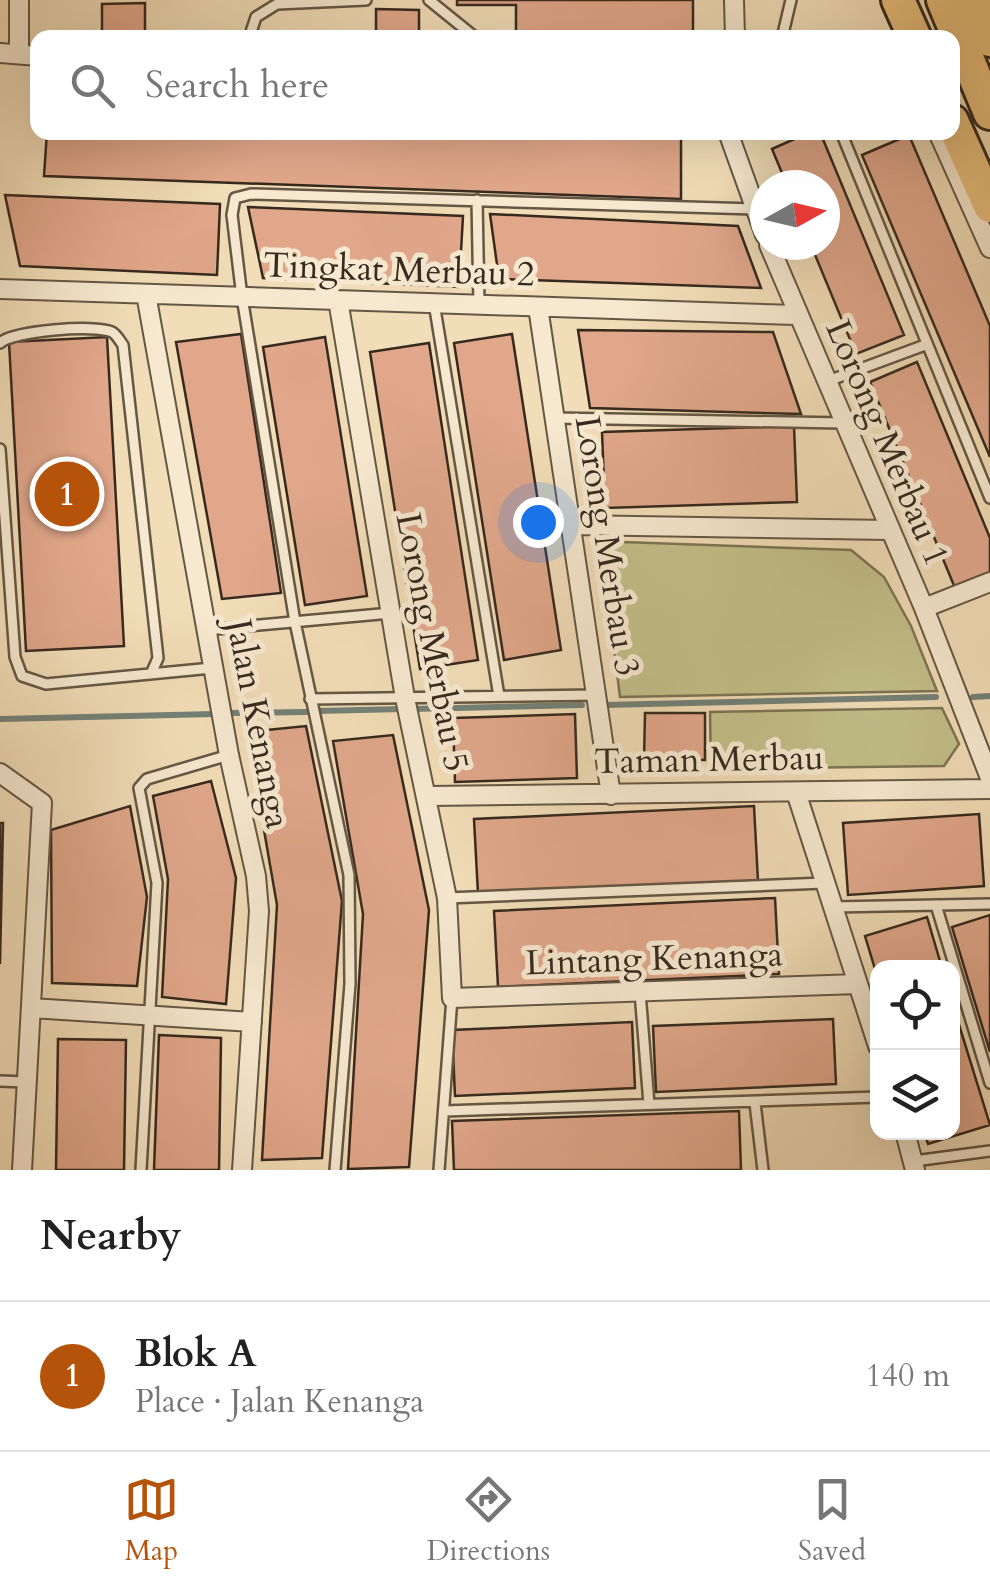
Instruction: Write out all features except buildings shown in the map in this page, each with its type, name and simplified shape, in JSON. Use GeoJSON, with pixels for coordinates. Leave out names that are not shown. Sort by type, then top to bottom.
{"type":"FeatureCollection","features":[{"type":"Feature","properties":{"kind":"highway"},"geometry":{"type":"LineString","coordinates":[[898,0],[911,30]]}},
{"type":"Feature","properties":{"kind":"highway"},"geometry":{"type":"LineString","coordinates":[[943,0],[955,30]]}},
{"type":"Feature","properties":{"kind":"highway"},"geometry":{"type":"LineString","coordinates":[[974,0],[990,40]]}},
{"type":"Feature","properties":{"kind":"highway"},"geometry":{"type":"LineString","coordinates":[[960,41],[990,113]]}},
{"type":"Feature","properties":{"kind":"highway"},"geometry":{"type":"LineString","coordinates":[[960,140],[990,206]]}},
{"type":"Feature","properties":{"kind":"street"},"geometry":{"type":"LineString","coordinates":[[18,0],[19,54]]}},
{"type":"Feature","properties":{"kind":"street"},"geometry":{"type":"LineString","coordinates":[[734,0],[735,30]]}},
{"type":"Feature","properties":{"kind":"street"},"geometry":{"type":"LineString","coordinates":[[731,140],[750,195]]}},
{"type":"Feature","properties":{"kind":"street"},"geometry":{"type":"LineString","coordinates":[[942,140],[990,248]]}},
{"type":"Feature","properties":{"kind":"street","name":"Lorong Merbau 1"},"geometry":{"type":"LineString","coordinates":[[775,260],[924,608],[990,778]]}},
{"type":"Feature","properties":{"kind":"street","name":"Tingkat Merbau 2"},"geometry":{"type":"LineString","coordinates":[[0,289],[796,315]]}},
{"type":"Feature","properties":{"kind":"street","name":"Jalan Kenanga"},"geometry":{"type":"LineString","coordinates":[[146,294],[229,755],[256,876],[242,1170]]}},
{"type":"Feature","properties":{"kind":"street","name":"Lorong Merbau 5"},"geometry":{"type":"LineString","coordinates":[[338,300],[405,698],[429,796],[447,898],[452,998]]}},
{"type":"Feature","properties":{"kind":"street","name":"Lorong Merbau 3"},"geometry":{"type":"LineString","coordinates":[[538,306],[611,794]]}},
{"type":"Feature","properties":{"kind":"street"},"geometry":{"type":"LineString","coordinates":[[570,525],[889,530]]}},
{"type":"Feature","properties":{"kind":"street"},"geometry":{"type":"LineString","coordinates":[[924,608],[990,582]]}},
{"type":"Feature","properties":{"kind":"street"},"geometry":{"type":"LineString","coordinates":[[0,773],[42,803],[22,1170]]}},
{"type":"Feature","properties":{"kind":"street","name":"Taman Merbau"},"geometry":{"type":"LineString","coordinates":[[429,796],[990,789]]}},
{"type":"Feature","properties":{"kind":"street"},"geometry":{"type":"LineString","coordinates":[[796,792],[870,1021]]}},
{"type":"Feature","properties":{"kind":"street","name":"Lintang Kenanga"},"geometry":{"type":"LineString","coordinates":[[452,998],[858,984]]}},
{"type":"Feature","properties":{"kind":"street"},"geometry":{"type":"LineString","coordinates":[[30,1008],[252,1022]]}},
{"type":"Feature","properties":{"kind":"street"},"geometry":{"type":"LineString","coordinates":[[907,1140],[915,1165]]}},
{"type":"Feature","properties":{"kind":"lane"},"geometry":{"type":"LineString","coordinates":[[252,30],[256,17],[277,4],[366,0]]}},
{"type":"Feature","properties":{"kind":"lane"},"geometry":{"type":"LineString","coordinates":[[429,0],[466,30]]}},
{"type":"Feature","properties":{"kind":"lane"},"geometry":{"type":"LineString","coordinates":[[784,30],[790,0]]}},
{"type":"Feature","properties":{"kind":"lane"},"geometry":{"type":"LineString","coordinates":[[843,140],[990,498]]}},
{"type":"Feature","properties":{"kind":"lane"},"geometry":{"type":"LineString","coordinates":[[335,1170],[353,912],[349,875],[295,622],[242,297],[232,216],[235,198],[251,194],[750,209]]}},
{"type":"Feature","properties":{"kind":"lane"},"geometry":{"type":"LineString","coordinates":[[478,200],[479,305]]}},
{"type":"Feature","properties":{"kind":"lane"},"geometry":{"type":"LineString","coordinates":[[434,304],[499,696]]}},
{"type":"Feature","properties":{"kind":"lane"},"geometry":{"type":"LineString","coordinates":[[0,343],[15,334],[90,329],[112,332],[123,344],[158,658],[151,674]]}},
{"type":"Feature","properties":{"kind":"lane"},"geometry":{"type":"LineString","coordinates":[[825,382],[925,345]]}},
{"type":"Feature","properties":{"kind":"lane"},"geometry":{"type":"LineString","coordinates":[[554,418],[843,423]]}},
{"type":"Feature","properties":{"kind":"lane"},"geometry":{"type":"LineString","coordinates":[[0,450],[16,657],[22,676],[46,684],[215,668]]}},
{"type":"Feature","properties":{"kind":"lane"},"geometry":{"type":"LineString","coordinates":[[206,630],[391,614]]}},
{"type":"Feature","properties":{"kind":"lane"},"geometry":{"type":"LineString","coordinates":[[310,699],[596,695]]}},
{"type":"Feature","properties":{"kind":"lane"},"geometry":{"type":"LineString","coordinates":[[141,1170],[158,883],[139,788],[146,779],[229,755]]}},
{"type":"Feature","properties":{"kind":"lane"},"geometry":{"type":"LineString","coordinates":[[447,898],[826,883]]}},
{"type":"Feature","properties":{"kind":"lane"},"geometry":{"type":"LineString","coordinates":[[833,906],[990,904]]}},
{"type":"Feature","properties":{"kind":"lane"},"geometry":{"type":"LineString","coordinates":[[936,905],[990,1083]]}},
{"type":"Feature","properties":{"kind":"lane"},"geometry":{"type":"LineString","coordinates":[[640,992],[649,1104]]}},
{"type":"Feature","properties":{"kind":"lane"},"geometry":{"type":"LineString","coordinates":[[439,1170],[452,998]]}},
{"type":"Feature","properties":{"kind":"lane"},"geometry":{"type":"LineString","coordinates":[[0,1081],[26,1082]]}},
{"type":"Feature","properties":{"kind":"lane"},"geometry":{"type":"LineString","coordinates":[[444,1111],[870,1097]]}},
{"type":"Feature","properties":{"kind":"lane"},"geometry":{"type":"LineString","coordinates":[[755,1103],[764,1170]]}},
{"type":"Feature","properties":{"kind":"lane"},"geometry":{"type":"LineString","coordinates":[[915,1165],[990,1151]]}},
{"type":"Feature","properties":{"kind":"shaded area"},"geometry":{"type":"Polygon","coordinates":[[[623,542],[851,550],[884,577],[911,626],[937,691],[620,697],[602,555],[623,542]]]}},
{"type":"Feature","properties":{"kind":"shaded area"},"geometry":{"type":"Polygon","coordinates":[[[942,708],[959,744],[944,766],[711,769],[710,712],[942,708]]]}},
{"type":"Feature","properties":{"kind":"waterway"},"geometry":{"type":"LineString","coordinates":[[973,697],[990,696]]}},
{"type":"Feature","properties":{"kind":"waterway"},"geometry":{"type":"LineString","coordinates":[[605,705],[936,697]]}},
{"type":"Feature","properties":{"kind":"waterway"},"geometry":{"type":"LineString","coordinates":[[412,709],[582,705]]}},
{"type":"Feature","properties":{"kind":"waterway"},"geometry":{"type":"LineString","coordinates":[[317,711],[402,709]]}},
{"type":"Feature","properties":{"kind":"waterway"},"geometry":{"type":"LineString","coordinates":[[229,713],[306,712]]}},
{"type":"Feature","properties":{"kind":"waterway"},"geometry":{"type":"LineString","coordinates":[[0,719],[215,714]]}},
{"type":"Feature","properties":{"kind":"place","name":"Blok A"},"geometry":{"type":"Point","coordinates":[67,494]}}]}
